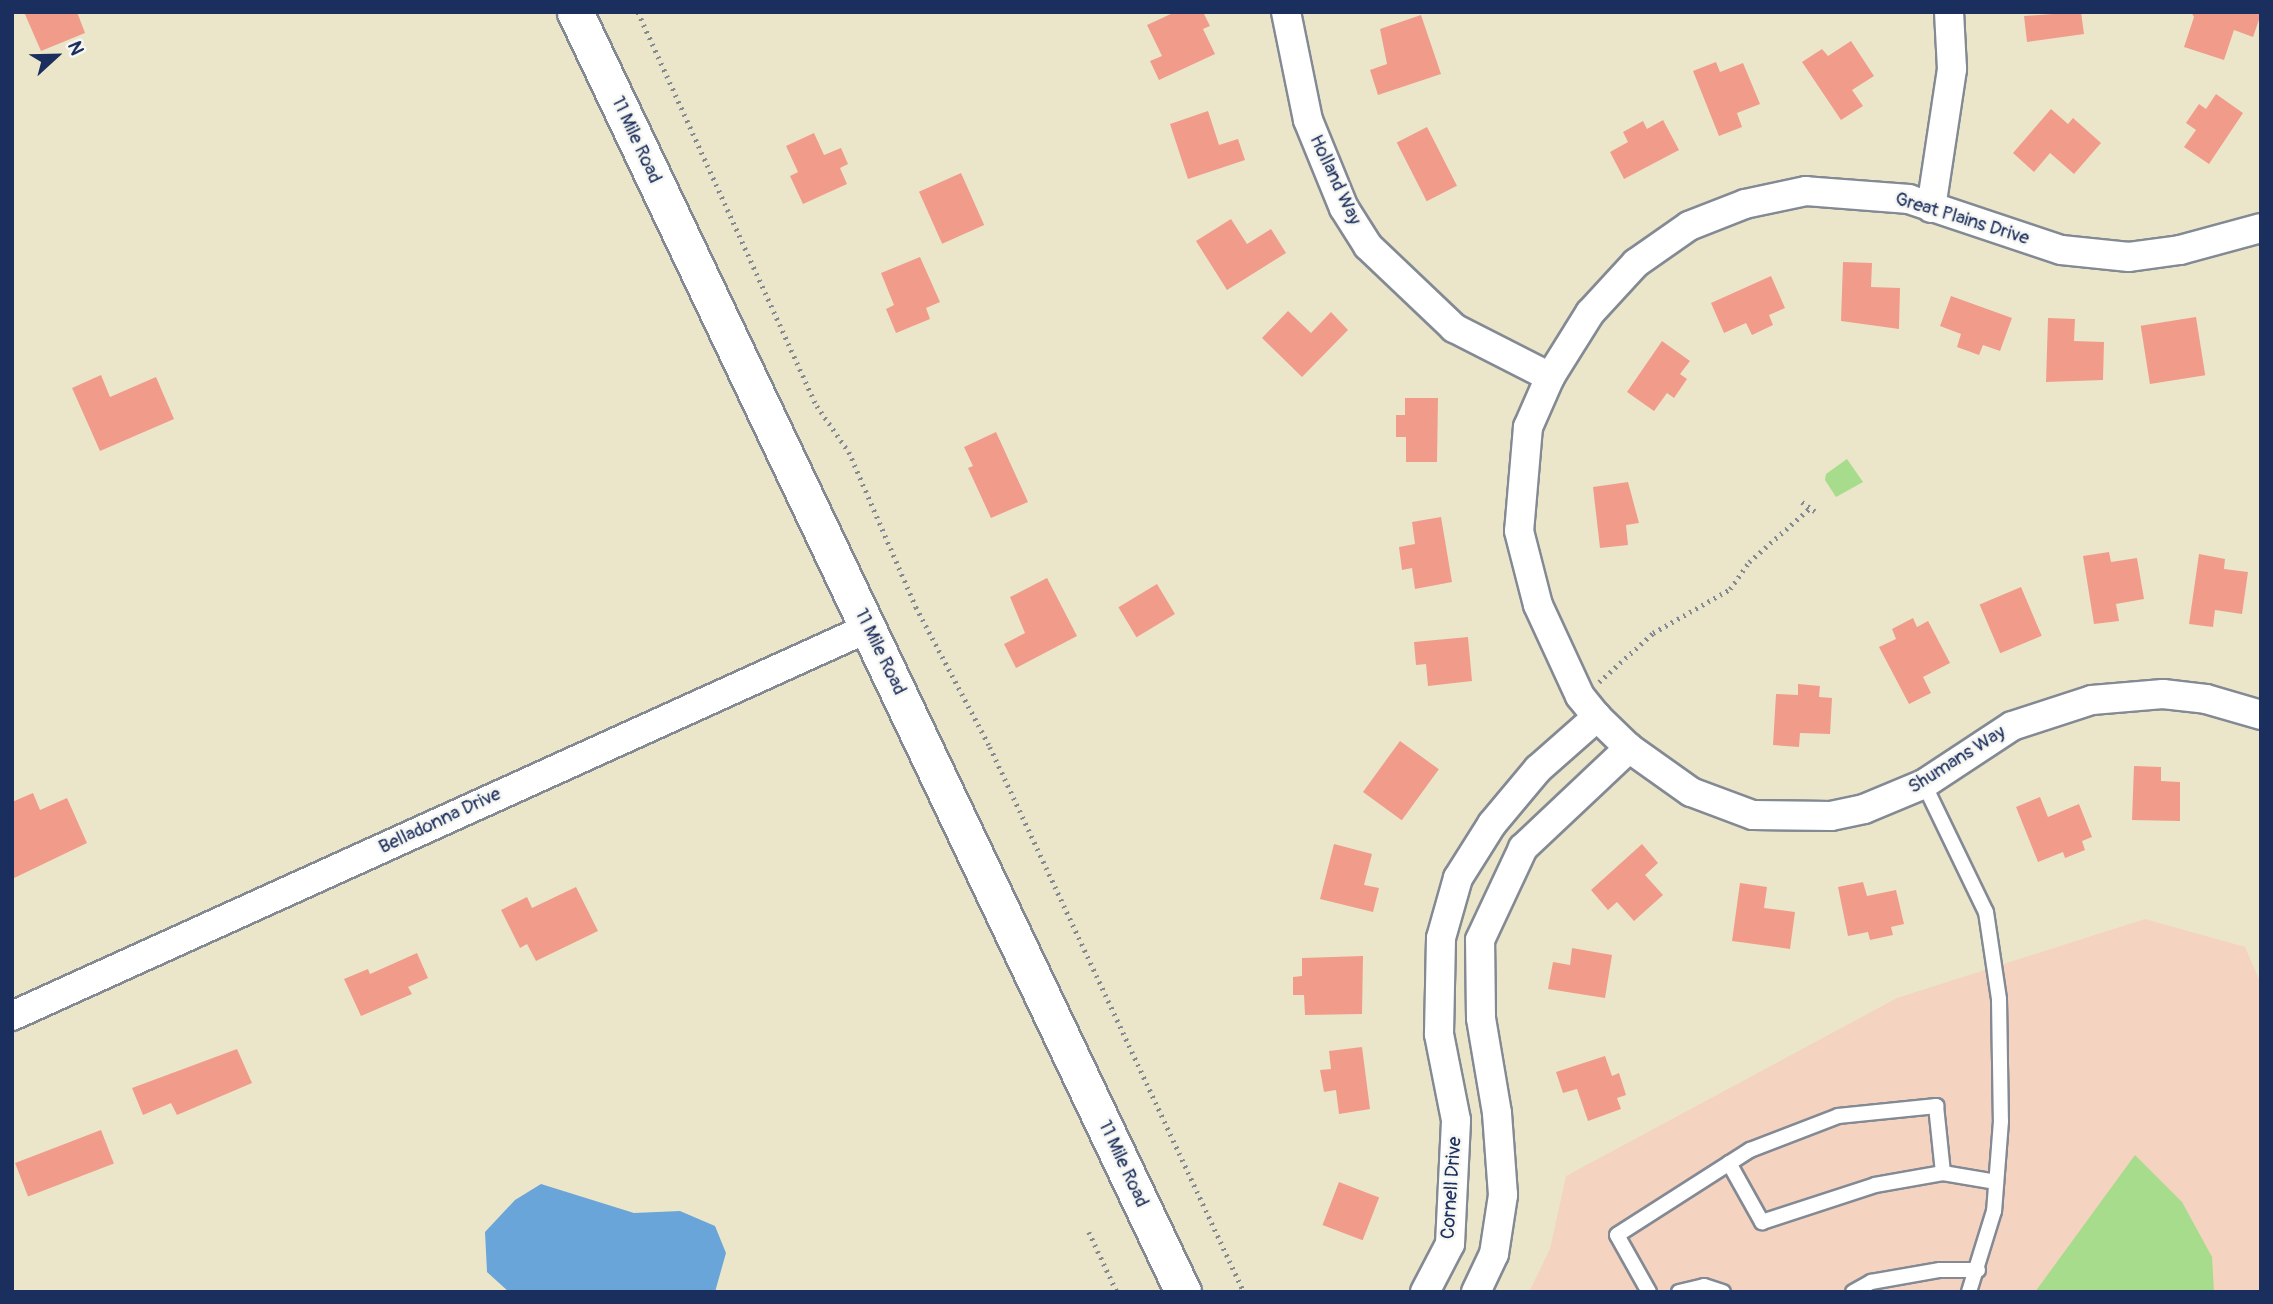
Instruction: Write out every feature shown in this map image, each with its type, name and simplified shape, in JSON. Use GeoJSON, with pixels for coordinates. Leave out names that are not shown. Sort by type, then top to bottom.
{"type":"FeatureCollection","features":[{"type":"Feature","properties":{"kind":"street","name":"11 Mile Road"},"geometry":{"type":"LineString","coordinates":[[575,12],[1183,1292]]}},
{"type":"Feature","properties":{"kind":"street","name":"Holland Way"},"geometry":{"type":"LineString","coordinates":[[1286,12],[1308,120],[1344,208],[1368,246],[1454,328],[1550,377]]}},
{"type":"Feature","properties":{"kind":"street"},"geometry":{"type":"LineString","coordinates":[[1931,208],[1952,69],[1949,12]]}},
{"type":"Feature","properties":{"kind":"street","name":"Great Plains Drive"},"geometry":{"type":"LineString","coordinates":[[1589,707],[1538,605],[1519,531],[1528,428],[1550,377],[1590,313],[1636,263],[1689,226],[1745,204],[1806,191],[1858,191],[1909,199],[2061,250],[2129,257],[2180,250],[2261,228]]}},
{"type":"Feature","properties":{"kind":"street","name":"Belladonna Drive"},"geometry":{"type":"LineString","coordinates":[[12,1016],[869,628]]}},
{"type":"Feature","properties":{"kind":"street","name":"Shumans Way"},"geometry":{"type":"LineString","coordinates":[[1589,707],[1629,748],[1691,792],[1753,815],[1831,816],[1864,809],[1924,784],[2012,726],[2092,700],[2163,694],[2206,699],[2261,715]]}},
{"type":"Feature","properties":{"kind":"street","name":"Cornell Drive"},"geometry":{"type":"LineString","coordinates":[[1425,1292],[1450,1244],[1456,1120],[1439,1034],[1441,938],[1458,878],[1492,824],[1589,707]]}},
{"type":"Feature","properties":{"kind":"street"},"geometry":{"type":"LineString","coordinates":[[1476,1292],[1494,1254],[1503,1195],[1497,1113],[1481,1018],[1480,940],[1523,848],[1629,748]]}},
{"type":"Feature","properties":{"kind":"street"},"geometry":{"type":"LineString","coordinates":[[1492,824],[1523,848]]}},
{"type":"Feature","properties":{"kind":"street"},"geometry":{"type":"LineString","coordinates":[[1441,938],[1480,940]]}},
{"type":"Feature","properties":{"kind":"street","name":"Cornell Drive"},"geometry":{"type":"LineString","coordinates":[[1456,1120],[1497,1113]]}},
{"type":"Feature","properties":{"kind":"lane"},"geometry":{"type":"LineString","coordinates":[[1924,784],[1986,912],[1999,999],[2001,1121],[1994,1211],[1978,1270],[1969,1292]]}},
{"type":"Feature","properties":{"kind":"lane"},"geometry":{"type":"LineString","coordinates":[[1649,1292],[1617,1235],[1750,1150],[1838,1116],[1936,1106],[1943,1173]]}},
{"type":"Feature","properties":{"kind":"lane"},"geometry":{"type":"LineString","coordinates":[[1729,1163],[1762,1222],[1875,1185],[1943,1173],[1996,1182]]}},
{"type":"Feature","properties":{"kind":"lane"},"geometry":{"type":"LineString","coordinates":[[1853,1292],[1871,1282],[1929,1272],[1978,1270]]}},
{"type":"Feature","properties":{"kind":"lane"},"geometry":{"type":"LineString","coordinates":[[1679,1292],[1704,1286],[1723,1292]]}},
{"type":"Feature","properties":{"kind":"path"},"geometry":{"type":"LineString","coordinates":[[638,12],[817,406],[849,452],[922,618],[990,747],[1244,1292]]}},
{"type":"Feature","properties":{"kind":"path"},"geometry":{"type":"LineString","coordinates":[[1802,502],[1815,511]]}},
{"type":"Feature","properties":{"kind":"path"},"geometry":{"type":"LineString","coordinates":[[1589,707],[1653,633],[1730,589],[1749,562],[1809,509]]}},
{"type":"Feature","properties":{"kind":"path"},"geometry":{"type":"LineString","coordinates":[[1089,1232],[1116,1292]]}},
{"type":"Feature","properties":{"kind":"shaded area"},"geometry":{"type":"Polygon","coordinates":[[[2145,919],[2245,947],[2261,984],[2261,1292],[1529,1292],[1550,1249],[1566,1176],[1897,998],[2145,919]]]}},
{"type":"Feature","properties":{"kind":"green space"},"geometry":{"type":"Polygon","coordinates":[[[1847,459],[1863,482],[1836,497],[1825,480],[1826,474],[1847,459]]]}},
{"type":"Feature","properties":{"kind":"green space"},"geometry":{"type":"Polygon","coordinates":[[[2135,1155],[2182,1202],[2212,1257],[2214,1292],[2035,1292],[2135,1155]]]}},
{"type":"Feature","properties":{"kind":"water"},"geometry":{"type":"Polygon","coordinates":[[[541,1184],[634,1213],[680,1211],[715,1226],[726,1253],[715,1292],[509,1292],[487,1272],[485,1232],[515,1200],[541,1184]]]}},
{"type":"Feature","properties":{"kind":"building"},"geometry":{"type":"Polygon","coordinates":[[[24,12],[77,12],[85,33],[41,51],[24,12]]]}},
{"type":"Feature","properties":{"kind":"building"},"geometry":{"type":"Polygon","coordinates":[[[1175,12],[1203,12],[1210,26],[1203,29],[1215,54],[1159,80],[1150,61],[1162,56],[1147,25],[1175,12]]]}},
{"type":"Feature","properties":{"kind":"building"},"geometry":{"type":"Polygon","coordinates":[[[2081,12],[2084,34],[2027,42],[2024,16],[2081,12]]]}},
{"type":"Feature","properties":{"kind":"building"},"geometry":{"type":"Polygon","coordinates":[[[2191,12],[2261,14],[2253,37],[2234,30],[2224,60],[2184,47],[2194,17],[2191,12]]]}},
{"type":"Feature","properties":{"kind":"building"},"geometry":{"type":"Polygon","coordinates":[[[1421,15],[1441,74],[1378,95],[1370,70],[1387,64],[1380,29],[1421,15]]]}},
{"type":"Feature","properties":{"kind":"building"},"geometry":{"type":"Polygon","coordinates":[[[1851,41],[1874,76],[1852,90],[1863,106],[1841,120],[1802,62],[1822,49],[1828,56],[1851,41]]]}},
{"type":"Feature","properties":{"kind":"building"},"geometry":{"type":"Polygon","coordinates":[[[1716,62],[1720,72],[1743,63],[1760,104],[1737,113],[1742,127],[1719,136],[1693,71],[1716,62]]]}},
{"type":"Feature","properties":{"kind":"building"},"geometry":{"type":"Polygon","coordinates":[[[2216,94],[2243,113],[2209,164],[2184,147],[2196,130],[2186,123],[2199,104],[2206,109],[2216,94]]]}},
{"type":"Feature","properties":{"kind":"building"},"geometry":{"type":"Polygon","coordinates":[[[2051,109],[2068,124],[2073,118],[2101,143],[2074,174],[2050,153],[2034,172],[2013,153],[2051,109]]]}},
{"type":"Feature","properties":{"kind":"building"},"geometry":{"type":"Polygon","coordinates":[[[1208,111],[1219,145],[1238,139],[1245,160],[1188,179],[1170,124],[1208,111]]]}},
{"type":"Feature","properties":{"kind":"building"},"geometry":{"type":"Polygon","coordinates":[[[1663,120],[1679,150],[1624,179],[1610,152],[1628,142],[1623,132],[1643,121],[1647,129],[1663,120]]]}},
{"type":"Feature","properties":{"kind":"building"},"geometry":{"type":"Polygon","coordinates":[[[1427,127],[1457,186],[1427,201],[1397,142],[1427,127]]]}},
{"type":"Feature","properties":{"kind":"building"},"geometry":{"type":"Polygon","coordinates":[[[814,133],[824,155],[841,148],[848,164],[840,168],[847,184],[803,204],[790,176],[798,172],[786,146],[814,133]]]}},
{"type":"Feature","properties":{"kind":"building"},"geometry":{"type":"Polygon","coordinates":[[[961,173],[984,225],[942,244],[919,192],[961,173]]]}},
{"type":"Feature","properties":{"kind":"building"},"geometry":{"type":"Polygon","coordinates":[[[1231,219],[1247,244],[1271,229],[1286,253],[1227,290],[1196,241],[1231,219]]]}},
{"type":"Feature","properties":{"kind":"building"},"geometry":{"type":"Polygon","coordinates":[[[920,257],[940,302],[926,308],[930,319],[896,333],[886,309],[894,305],[881,273],[920,257]]]}},
{"type":"Feature","properties":{"kind":"building"},"geometry":{"type":"Polygon","coordinates":[[[1843,262],[1872,263],[1871,287],[1900,288],[1899,329],[1841,321],[1843,262]]]}},
{"type":"Feature","properties":{"kind":"building"},"geometry":{"type":"Polygon","coordinates":[[[1771,276],[1785,308],[1769,315],[1773,325],[1752,335],[1746,323],[1724,333],[1711,303],[1771,276]]]}},
{"type":"Feature","properties":{"kind":"building"},"geometry":{"type":"Polygon","coordinates":[[[1951,296],[2012,318],[2000,351],[1983,345],[1979,355],[1957,347],[1961,334],[1940,326],[1951,296]]]}},
{"type":"Feature","properties":{"kind":"building"},"geometry":{"type":"Polygon","coordinates":[[[1288,311],[1311,333],[1331,312],[1348,330],[1302,377],[1262,338],[1288,311]]]}},
{"type":"Feature","properties":{"kind":"building"},"geometry":{"type":"Polygon","coordinates":[[[2196,317],[2205,375],[2150,384],[2141,326],[2196,317]]]}},
{"type":"Feature","properties":{"kind":"building"},"geometry":{"type":"Polygon","coordinates":[[[2048,318],[2075,319],[2074,341],[2104,342],[2103,380],[2046,382],[2048,318]]]}},
{"type":"Feature","properties":{"kind":"building"},"geometry":{"type":"Polygon","coordinates":[[[1662,341],[1690,361],[1680,374],[1687,379],[1674,398],[1667,393],[1654,411],[1627,392],[1662,341]]]}},
{"type":"Feature","properties":{"kind":"building"},"geometry":{"type":"Polygon","coordinates":[[[101,375],[110,397],[156,377],[174,419],[100,451],[72,388],[101,375]]]}},
{"type":"Feature","properties":{"kind":"building"},"geometry":{"type":"Polygon","coordinates":[[[1405,398],[1438,398],[1437,462],[1406,462],[1406,437],[1396,437],[1396,415],[1405,415],[1405,398]]]}},
{"type":"Feature","properties":{"kind":"building"},"geometry":{"type":"Polygon","coordinates":[[[996,432],[1028,502],[991,518],[968,468],[973,466],[964,447],[996,432]]]}},
{"type":"Feature","properties":{"kind":"building"},"geometry":{"type":"Polygon","coordinates":[[[1628,482],[1639,523],[1626,525],[1628,545],[1600,548],[1593,487],[1628,482]]]}},
{"type":"Feature","properties":{"kind":"building"},"geometry":{"type":"Polygon","coordinates":[[[1441,517],[1452,582],[1415,589],[1412,568],[1402,570],[1399,547],[1415,544],[1412,522],[1441,517]]]}},
{"type":"Feature","properties":{"kind":"building"},"geometry":{"type":"Polygon","coordinates":[[[2109,552],[2111,562],[2137,558],[2144,599],[2116,604],[2119,621],[2094,624],[2083,556],[2109,552]]]}},
{"type":"Feature","properties":{"kind":"building"},"geometry":{"type":"Polygon","coordinates":[[[2199,554],[2225,559],[2224,569],[2248,572],[2242,614],[2215,610],[2213,627],[2189,624],[2199,554]]]}},
{"type":"Feature","properties":{"kind":"building"},"geometry":{"type":"Polygon","coordinates":[[[1047,578],[1077,636],[1016,668],[1004,644],[1025,633],[1010,597],[1047,578]]]}},
{"type":"Feature","properties":{"kind":"building"},"geometry":{"type":"Polygon","coordinates":[[[1157,584],[1175,614],[1136,637],[1118,607],[1157,584]]]}},
{"type":"Feature","properties":{"kind":"building"},"geometry":{"type":"Polygon","coordinates":[[[2021,587],[2042,636],[2000,653],[1980,605],[2021,587]]]}},
{"type":"Feature","properties":{"kind":"building"},"geometry":{"type":"Polygon","coordinates":[[[1913,618],[1917,627],[1928,621],[1950,663],[1923,677],[1931,693],[1909,704],[1879,647],[1896,639],[1892,629],[1913,618]]]}},
{"type":"Feature","properties":{"kind":"building"},"geometry":{"type":"Polygon","coordinates":[[[1468,637],[1472,681],[1428,686],[1426,664],[1416,665],[1414,642],[1468,637]]]}},
{"type":"Feature","properties":{"kind":"building"},"geometry":{"type":"Polygon","coordinates":[[[1798,684],[1820,686],[1819,697],[1832,698],[1830,734],[1800,733],[1799,747],[1773,745],[1776,694],[1798,695],[1798,684]]]}},
{"type":"Feature","properties":{"kind":"building"},"geometry":{"type":"Polygon","coordinates":[[[1400,741],[1439,769],[1402,820],[1363,792],[1400,741]]]}},
{"type":"Feature","properties":{"kind":"building"},"geometry":{"type":"Polygon","coordinates":[[[2134,766],[2161,767],[2161,781],[2180,782],[2180,821],[2132,820],[2134,766]]]}},
{"type":"Feature","properties":{"kind":"building"},"geometry":{"type":"Polygon","coordinates":[[[33,793],[40,810],[67,798],[87,843],[12,879],[12,802],[33,793]]]}},
{"type":"Feature","properties":{"kind":"building"},"geometry":{"type":"Polygon","coordinates":[[[2040,797],[2048,817],[2079,804],[2092,837],[2082,841],[2085,850],[2065,858],[2063,852],[2038,862],[2016,807],[2040,797]]]}},
{"type":"Feature","properties":{"kind":"building"},"geometry":{"type":"Polygon","coordinates":[[[1334,844],[1372,854],[1364,885],[1379,888],[1373,912],[1320,899],[1334,844]]]}},
{"type":"Feature","properties":{"kind":"building"},"geometry":{"type":"Polygon","coordinates":[[[1642,844],[1658,863],[1645,875],[1663,895],[1634,921],[1617,902],[1608,910],[1591,890],[1642,844]]]}},
{"type":"Feature","properties":{"kind":"building"},"geometry":{"type":"Polygon","coordinates":[[[1863,882],[1867,896],[1896,890],[1904,924],[1891,927],[1893,935],[1870,940],[1868,932],[1848,936],[1838,887],[1863,882]]]}},
{"type":"Feature","properties":{"kind":"building"},"geometry":{"type":"Polygon","coordinates":[[[1740,883],[1767,887],[1764,908],[1795,912],[1790,949],[1732,941],[1740,883]]]}},
{"type":"Feature","properties":{"kind":"building"},"geometry":{"type":"Polygon","coordinates":[[[576,887],[598,931],[536,961],[527,944],[520,948],[501,910],[527,897],[532,908],[576,887]]]}},
{"type":"Feature","properties":{"kind":"building"},"geometry":{"type":"Polygon","coordinates":[[[1572,948],[1612,955],[1605,998],[1548,989],[1553,962],[1570,965],[1572,948]]]}},
{"type":"Feature","properties":{"kind":"building"},"geometry":{"type":"Polygon","coordinates":[[[417,953],[428,978],[408,987],[412,994],[361,1016],[344,979],[368,969],[370,974],[417,953]]]}},
{"type":"Feature","properties":{"kind":"building"},"geometry":{"type":"Polygon","coordinates":[[[1363,956],[1362,1014],[1305,1015],[1304,995],[1293,995],[1293,977],[1302,976],[1302,958],[1363,956]]]}},
{"type":"Feature","properties":{"kind":"building"},"geometry":{"type":"Polygon","coordinates":[[[1362,1047],[1370,1109],[1339,1114],[1336,1090],[1324,1092],[1320,1070],[1331,1069],[1329,1051],[1362,1047]]]}},
{"type":"Feature","properties":{"kind":"building"},"geometry":{"type":"Polygon","coordinates":[[[237,1049],[252,1083],[177,1115],[171,1103],[143,1115],[132,1088],[237,1049]]]}},
{"type":"Feature","properties":{"kind":"building"},"geometry":{"type":"Polygon","coordinates":[[[1605,1056],[1612,1076],[1619,1073],[1626,1095],[1617,1098],[1621,1109],[1588,1121],[1577,1089],[1563,1093],[1556,1072],[1605,1056]]]}},
{"type":"Feature","properties":{"kind":"building"},"geometry":{"type":"Polygon","coordinates":[[[101,1130],[114,1164],[28,1197],[15,1163],[101,1130]]]}},
{"type":"Feature","properties":{"kind":"building"},"geometry":{"type":"Polygon","coordinates":[[[1339,1182],[1379,1197],[1363,1240],[1323,1225],[1339,1182]]]}}]}
